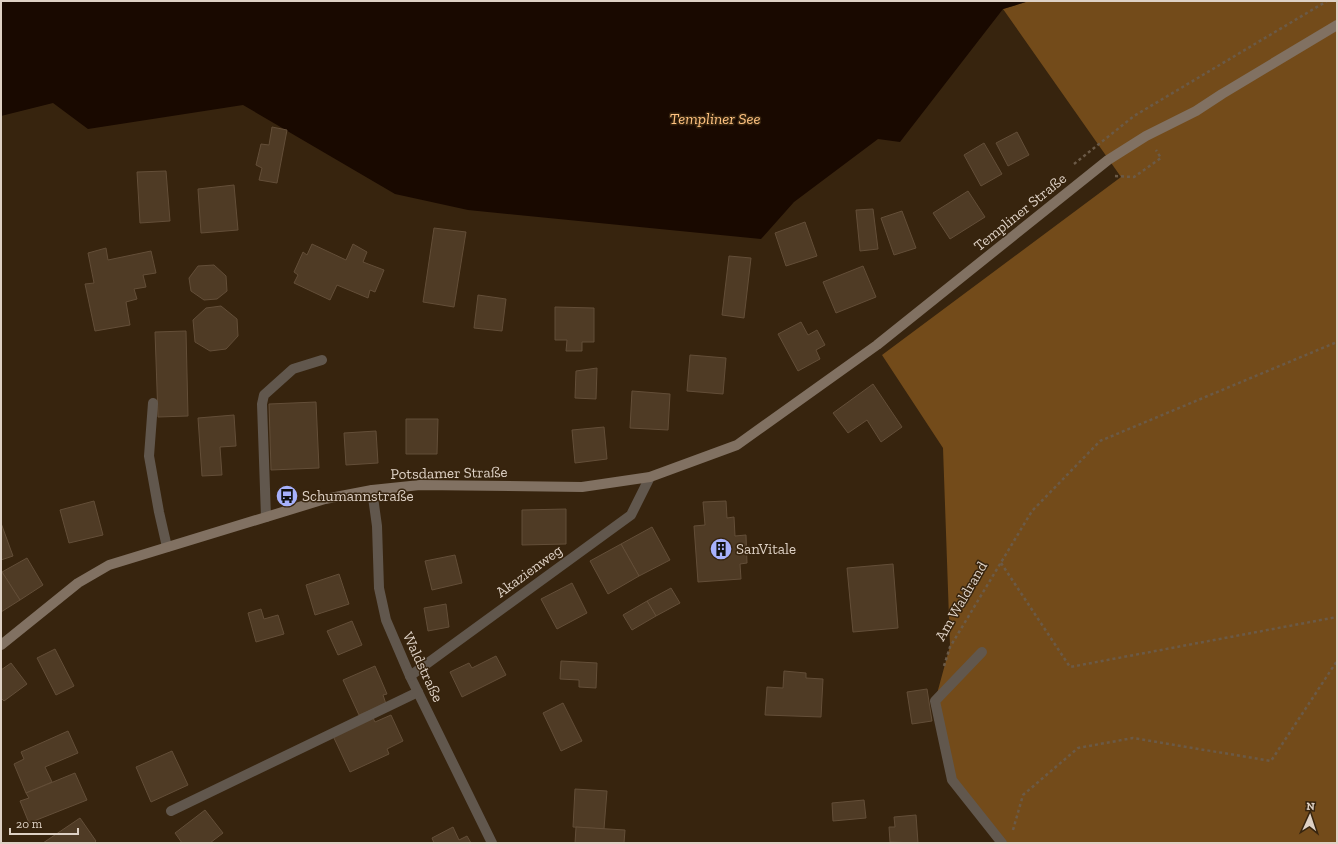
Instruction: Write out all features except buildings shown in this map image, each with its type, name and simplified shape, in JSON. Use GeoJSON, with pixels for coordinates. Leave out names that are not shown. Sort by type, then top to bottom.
{"type":"FeatureCollection","features":[{"type":"Feature","properties":{"kind":"street","name":"Templiner Straße"},"geometry":{"type":"LineString","coordinates":[[737,445],[877,345],[1108,160],[1146,136],[1196,111],[1337,25]]}},
{"type":"Feature","properties":{"kind":"street"},"geometry":{"type":"LineString","coordinates":[[266,517],[262,404],[264,395],[293,369],[322,360]]}},
{"type":"Feature","properties":{"kind":"street"},"geometry":{"type":"LineString","coordinates":[[153,403],[149,456],[167,547]]}},
{"type":"Feature","properties":{"kind":"street","name":"Potsdamer Straße"},"geometry":{"type":"LineString","coordinates":[[1,645],[78,583],[109,565],[325,499],[372,490],[420,485],[582,487],[650,477],[737,445]]}},
{"type":"Feature","properties":{"kind":"street","name":"Akazienweg"},"geometry":{"type":"LineString","coordinates":[[410,676],[631,515],[650,477]]}},
{"type":"Feature","properties":{"kind":"street","name":"Waldstraße"},"geometry":{"type":"LineString","coordinates":[[372,490],[378,526],[379,588],[386,620],[410,676],[492,843]]}},
{"type":"Feature","properties":{"kind":"street"},"geometry":{"type":"LineString","coordinates":[[982,652],[935,701],[952,780],[1002,843]]}},
{"type":"Feature","properties":{"kind":"street"},"geometry":{"type":"LineString","coordinates":[[171,811],[418,692]]}},
{"type":"Feature","properties":{"kind":"path"},"geometry":{"type":"LineString","coordinates":[[1134,116],[1327,1]]}},
{"type":"Feature","properties":{"kind":"path"},"geometry":{"type":"LineString","coordinates":[[1088,176],[1134,177],[1161,158]]}},
{"type":"Feature","properties":{"kind":"path","name":"Am Waldrand"},"geometry":{"type":"LineString","coordinates":[[944,667],[950,646],[1032,511],[1100,441],[1337,342]]}},
{"type":"Feature","properties":{"kind":"path"},"geometry":{"type":"LineString","coordinates":[[1001,562],[1070,667],[1337,617]]}},
{"type":"Feature","properties":{"kind":"path"},"geometry":{"type":"LineString","coordinates":[[1012,836],[1022,795],[1078,748],[1133,738],[1272,761],[1337,661]]}},
{"type":"Feature","properties":{"kind":"shaded area"},"geometry":{"type":"Polygon","coordinates":[[[1029,1],[1337,1],[1337,843],[1007,843],[952,780],[935,701],[950,646],[943,448],[882,355],[1121,177],[1003,9],[1029,1]]]}},
{"type":"Feature","properties":{"kind":"water","name":"Templiner See"},"geometry":{"type":"Polygon","coordinates":[[[1,1],[1029,1],[1003,9],[900,142],[878,139],[794,202],[761,239],[468,210],[395,194],[243,105],[88,129],[53,103],[1,116],[1,1]]]}},
{"type":"Feature","properties":{"kind":"place","name":"Schumannstraße"},"geometry":{"type":"Point","coordinates":[287,496]}},
{"type":"Feature","properties":{"kind":"place","name":"SanVitale"},"geometry":{"type":"Point","coordinates":[721,549]}}]}
